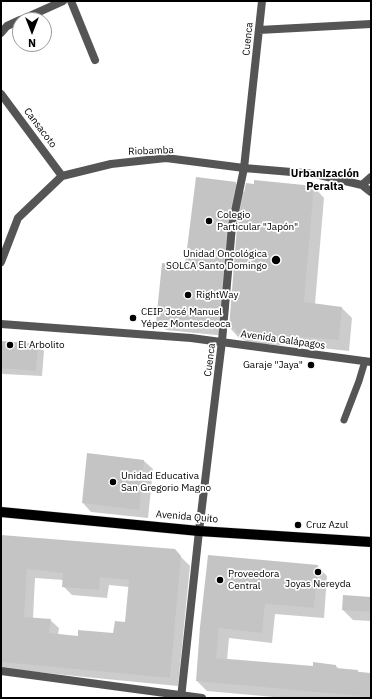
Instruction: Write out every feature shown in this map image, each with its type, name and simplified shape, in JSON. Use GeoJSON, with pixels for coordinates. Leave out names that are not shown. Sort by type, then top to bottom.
{"type":"FeatureCollection","features":[{"type":"Feature","properties":{"kind":"main road","name":"Avenida Quito"},"geometry":{"type":"LineString","coordinates":[[1,512],[199,530],[371,542]]}},
{"type":"Feature","properties":{"kind":"street"},"geometry":{"type":"LineString","coordinates":[[39,12],[64,1]]}},
{"type":"Feature","properties":{"kind":"street"},"geometry":{"type":"LineString","coordinates":[[70,1],[95,60]]}},
{"type":"Feature","properties":{"kind":"street","name":"Cuenca"},"geometry":{"type":"LineString","coordinates":[[181,697],[199,530],[222,341],[232,226],[244,168],[262,1]]}},
{"type":"Feature","properties":{"kind":"street"},"geometry":{"type":"LineString","coordinates":[[1,33],[7,26],[12,24]]}},
{"type":"Feature","properties":{"kind":"street"},"geometry":{"type":"LineString","coordinates":[[259,30],[371,24]]}},
{"type":"Feature","properties":{"kind":"street","name":"Cansacoto"},"geometry":{"type":"LineString","coordinates":[[1,94],[62,176]]}},
{"type":"Feature","properties":{"kind":"street","name":"Riobamba"},"geometry":{"type":"LineString","coordinates":[[1,262],[18,218],[62,176],[111,164],[166,158],[244,168],[315,174],[362,185],[371,192]]}},
{"type":"Feature","properties":{"kind":"street"},"geometry":{"type":"LineString","coordinates":[[362,185],[371,177]]}},
{"type":"Feature","properties":{"kind":"street","name":"Avenida Galápagos"},"geometry":{"type":"LineString","coordinates":[[1,324],[183,337],[368,361]]}},
{"type":"Feature","properties":{"kind":"street"},"geometry":{"type":"LineString","coordinates":[[1,671],[181,697],[202,698]]}},
{"type":"Feature","properties":{"kind":"lane"},"geometry":{"type":"LineString","coordinates":[[344,420],[368,361]]}},
{"type":"Feature","properties":{"kind":"building"},"geometry":{"type":"Polygon","coordinates":[[[196,177],[236,182],[227,226],[218,327],[156,322],[162,263],[185,265],[196,177]]]}},
{"type":"Feature","properties":{"kind":"building","name":"Unidad Oncológica SOLCA Santo Domingo"},"geometry":{"type":"Polygon","coordinates":[[[254,180],[314,186],[304,302],[342,307],[339,340],[236,333],[236,329],[229,328],[237,227],[246,183],[254,184],[254,180]]]}},
{"type":"Feature","properties":{"kind":"building"},"geometry":{"type":"Polygon","coordinates":[[[1,341],[38,344],[36,371],[1,368],[1,341]]]}},
{"type":"Feature","properties":{"kind":"building","name":"Unidad Educativa San Gregorio Magno"},"geometry":{"type":"Polygon","coordinates":[[[87,453],[144,460],[139,510],[82,503],[87,453]]]}},
{"type":"Feature","properties":{"kind":"building"},"geometry":{"type":"Polygon","coordinates":[[[1,535],[175,549],[181,556],[170,678],[1,662],[1,535]],[[27,569],[24,617],[51,619],[49,633],[78,636],[78,630],[113,633],[115,621],[125,622],[129,580],[100,577],[99,590],[62,587],[63,573],[27,569]]]}},
{"type":"Feature","properties":{"kind":"building"},"geometry":{"type":"Polygon","coordinates":[[[208,555],[318,565],[314,608],[265,604],[262,633],[219,628],[216,658],[313,666],[313,662],[336,665],[336,668],[358,670],[358,672],[371,674],[371,697],[196,681],[208,555]]]}},
{"type":"Feature","properties":{"kind":"building"},"geometry":{"type":"Polygon","coordinates":[[[343,595],[371,597],[371,612],[342,610],[343,595]]]}},
{"type":"Feature","properties":{"kind":"place","name":"Colegio Particular \"Japón\""},"geometry":{"type":"Point","coordinates":[209,221]}},
{"type":"Feature","properties":{"kind":"place","name":"Unidad Oncológica SOLCA Santo Domingo"},"geometry":{"type":"Point","coordinates":[276,260]}},
{"type":"Feature","properties":{"kind":"place","name":"RightWay"},"geometry":{"type":"Point","coordinates":[188,295]}},
{"type":"Feature","properties":{"kind":"place","name":"CEIP José Manuel Yépez Montesdeoca"},"geometry":{"type":"Point","coordinates":[133,318]}},
{"type":"Feature","properties":{"kind":"place","name":"El Arbolito"},"geometry":{"type":"Point","coordinates":[10,345]}},
{"type":"Feature","properties":{"kind":"place","name":"Garaje \"Jaya\""},"geometry":{"type":"Point","coordinates":[311,365]}},
{"type":"Feature","properties":{"kind":"place","name":"Unidad Educativa San Gregorio Magno"},"geometry":{"type":"Point","coordinates":[113,482]}},
{"type":"Feature","properties":{"kind":"place","name":"Cruz Azul"},"geometry":{"type":"Point","coordinates":[298,525]}},
{"type":"Feature","properties":{"kind":"place","name":"Joyas Nereyda"},"geometry":{"type":"Point","coordinates":[318,572]}},
{"type":"Feature","properties":{"kind":"place","name":"Proveedora Central"},"geometry":{"type":"Point","coordinates":[220,580]}},
{"type":"Feature","properties":{"kind":"district","name":"Urbanización Peralta"},"geometry":{"type":"Point","coordinates":[325,180]}}]}
